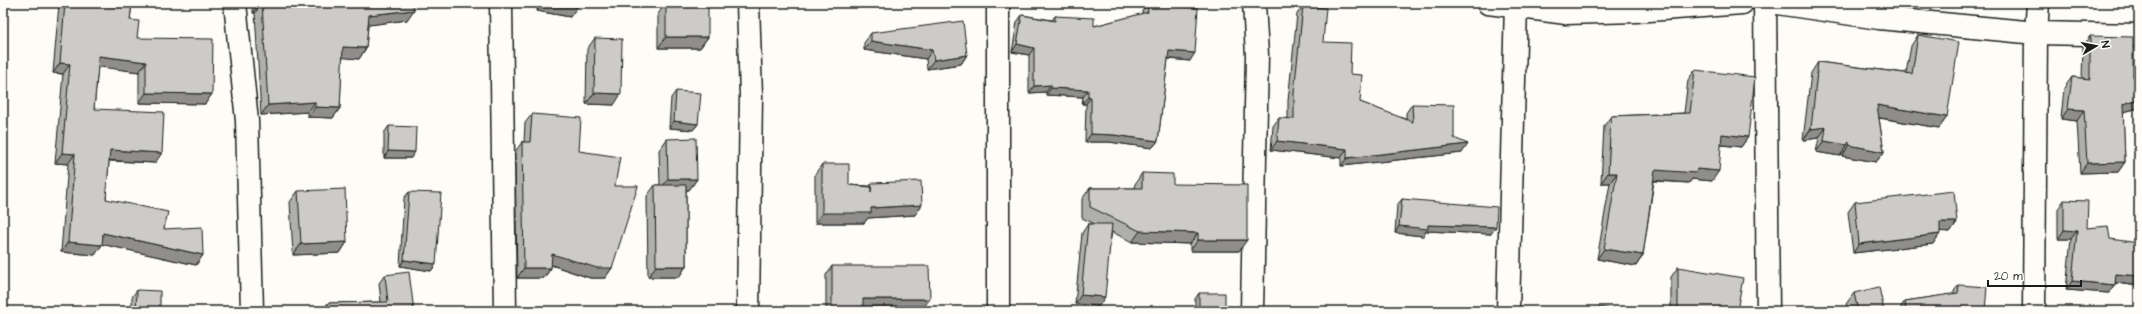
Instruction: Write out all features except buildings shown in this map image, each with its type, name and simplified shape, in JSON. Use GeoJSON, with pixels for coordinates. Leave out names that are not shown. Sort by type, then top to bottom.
{"type":"FeatureCollection","features":[{"type":"Feature","properties":{"kind":"street"},"geometry":{"type":"LineString","coordinates":[[235,3],[247,121],[252,311]]}},
{"type":"Feature","properties":{"kind":"street"},"geometry":{"type":"LineString","coordinates":[[501,3],[505,311]]}},
{"type":"Feature","properties":{"kind":"street"},"geometry":{"type":"LineString","coordinates":[[748,3],[751,96],[748,311]]}},
{"type":"Feature","properties":{"kind":"street"},"geometry":{"type":"LineString","coordinates":[[998,3],[998,311]]}},
{"type":"Feature","properties":{"kind":"street"},"geometry":{"type":"LineString","coordinates":[[1252,311],[1257,55],[1254,3]]}},
{"type":"Feature","properties":{"kind":"street"},"geometry":{"type":"LineString","coordinates":[[1488,3],[1516,4],[1566,13],[1636,11],[1742,3]]}},
{"type":"Feature","properties":{"kind":"street"},"geometry":{"type":"LineString","coordinates":[[1765,3],[1768,311]]}},
{"type":"Feature","properties":{"kind":"street"},"geometry":{"type":"LineString","coordinates":[[1777,3],[1879,18],[2036,33],[2139,35]]}},
{"type":"Feature","properties":{"kind":"street"},"geometry":{"type":"LineString","coordinates":[[2034,311],[2036,33],[2038,3]]}},
{"type":"Feature","properties":{"kind":"street"},"geometry":{"type":"LineString","coordinates":[[1508,311],[1516,4]]}}]}
